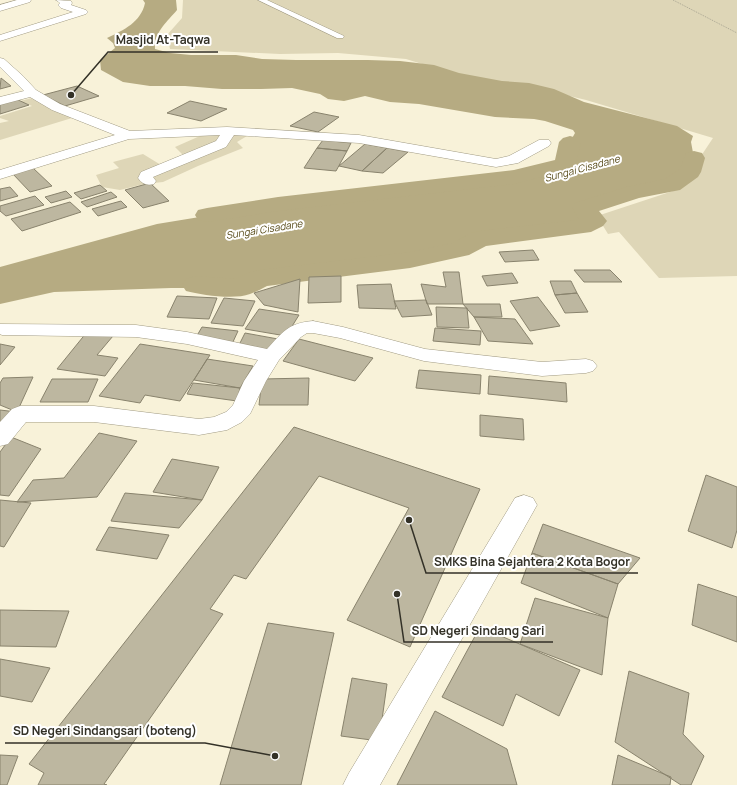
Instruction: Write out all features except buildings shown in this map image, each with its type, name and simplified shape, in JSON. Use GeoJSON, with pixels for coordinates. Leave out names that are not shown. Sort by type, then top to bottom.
{"type":"FeatureCollection","features":[{"type":"Feature","properties":{"kind":"street"},"geometry":{"type":"LineString","coordinates":[[2,6],[28,0]]}},
{"type":"Feature","properties":{"kind":"street"},"geometry":{"type":"LineString","coordinates":[[0,38],[82,12],[64,6],[63,5],[68,3],[60,0]]}},
{"type":"Feature","properties":{"kind":"street"},"geometry":{"type":"LineString","coordinates":[[0,61],[19,78],[32,93],[56,107],[128,135]]}},
{"type":"Feature","properties":{"kind":"street"},"geometry":{"type":"LineString","coordinates":[[0,101],[32,93]]}},
{"type":"Feature","properties":{"kind":"street"},"geometry":{"type":"LineString","coordinates":[[149,181],[145,178],[146,175],[221,144],[228,134],[227,131]]}},
{"type":"Feature","properties":{"kind":"street"},"geometry":{"type":"LineString","coordinates":[[0,175],[128,135],[227,131],[359,139],[496,162],[513,160],[544,143]]}},
{"type":"Feature","properties":{"kind":"street"},"geometry":{"type":"LineString","coordinates":[[0,438],[20,414],[94,414],[199,427],[219,424],[234,417],[242,409],[255,381],[271,356],[294,332],[302,328],[313,327],[424,355],[542,369],[586,366]]}},
{"type":"Feature","properties":{"kind":"street"},"geometry":{"type":"LineString","coordinates":[[2,329],[88,329],[137,332],[178,337],[271,356]]}},
{"type":"Feature","properties":{"kind":"street"},"geometry":{"type":"LineString","coordinates":[[361,785],[524,505]]}},
{"type":"Feature","properties":{"kind":"lane"},"geometry":{"type":"LineString","coordinates":[[261,0],[340,36]]}},
{"type":"Feature","properties":{"kind":"path"},"geometry":{"type":"LineString","coordinates":[[674,0],[737,33]]}},
{"type":"Feature","properties":{"kind":"shaded area"},"geometry":{"type":"Polygon","coordinates":[[[183,0],[737,0],[737,276],[659,278],[619,232],[608,234],[597,216],[679,189],[713,138],[586,100],[520,84],[467,78],[406,59],[338,53],[280,54],[170,49],[167,35],[182,18],[183,0]]]}},
{"type":"Feature","properties":{"kind":"shaded area"},"geometry":{"type":"Polygon","coordinates":[[[32,98],[72,118],[0,140],[0,123],[9,121],[0,118],[0,116],[32,106],[20,101],[32,98]]]}},
{"type":"Feature","properties":{"kind":"shaded area"},"geometry":{"type":"Polygon","coordinates":[[[209,132],[234,132],[247,136],[237,142],[243,148],[163,182],[144,184],[120,190],[102,187],[96,175],[119,168],[113,162],[143,154],[161,165],[185,157],[175,147],[209,132]]]}},
{"type":"Feature","properties":{"kind":"water","name":"Sungai Cisadane"},"geometry":{"type":"Polygon","coordinates":[[[143,0],[176,0],[177,10],[159,32],[155,43],[155,49],[170,53],[191,55],[236,55],[262,59],[400,61],[434,65],[459,73],[502,81],[529,83],[554,89],[584,102],[677,126],[693,136],[691,142],[694,158],[672,185],[634,192],[585,208],[594,221],[582,227],[480,239],[460,249],[410,260],[260,278],[241,288],[171,288],[54,292],[0,304],[0,267],[157,224],[278,204],[514,177],[565,164],[570,142],[575,133],[573,130],[545,121],[495,117],[419,104],[390,102],[365,96],[344,101],[328,99],[320,94],[292,88],[222,89],[185,86],[150,86],[123,82],[101,70],[100,60],[115,48],[113,43],[107,38],[120,32],[136,20],[143,10],[145,3],[143,0]]]}},
{"type":"Feature","properties":{"kind":"waterway","name":"Sungai Cisadane"},"geometry":{"type":"LineString","coordinates":[[207,215],[278,204],[514,177],[565,164],[570,142]]}},
{"type":"Feature","properties":{"kind":"waterway"},"geometry":{"type":"LineString","coordinates":[[196,285],[241,288],[260,278],[410,260],[460,249],[480,239],[582,227],[594,221],[584,208],[634,192],[672,185],[690,172],[694,158]]}},
{"type":"Feature","properties":{"kind":"place","name":"Masjid At-Taqwa"},"geometry":{"type":"Point","coordinates":[71,95]}},
{"type":"Feature","properties":{"kind":"place","name":"SMKS Bina Sejahtera 2 Kota Bogor"},"geometry":{"type":"Point","coordinates":[409,520]}},
{"type":"Feature","properties":{"kind":"place","name":"SD Negeri Sindang Sari"},"geometry":{"type":"Point","coordinates":[397,594]}},
{"type":"Feature","properties":{"kind":"place","name":"SD Negeri Sindangsari (boteng)"},"geometry":{"type":"Point","coordinates":[275,756]}}]}
